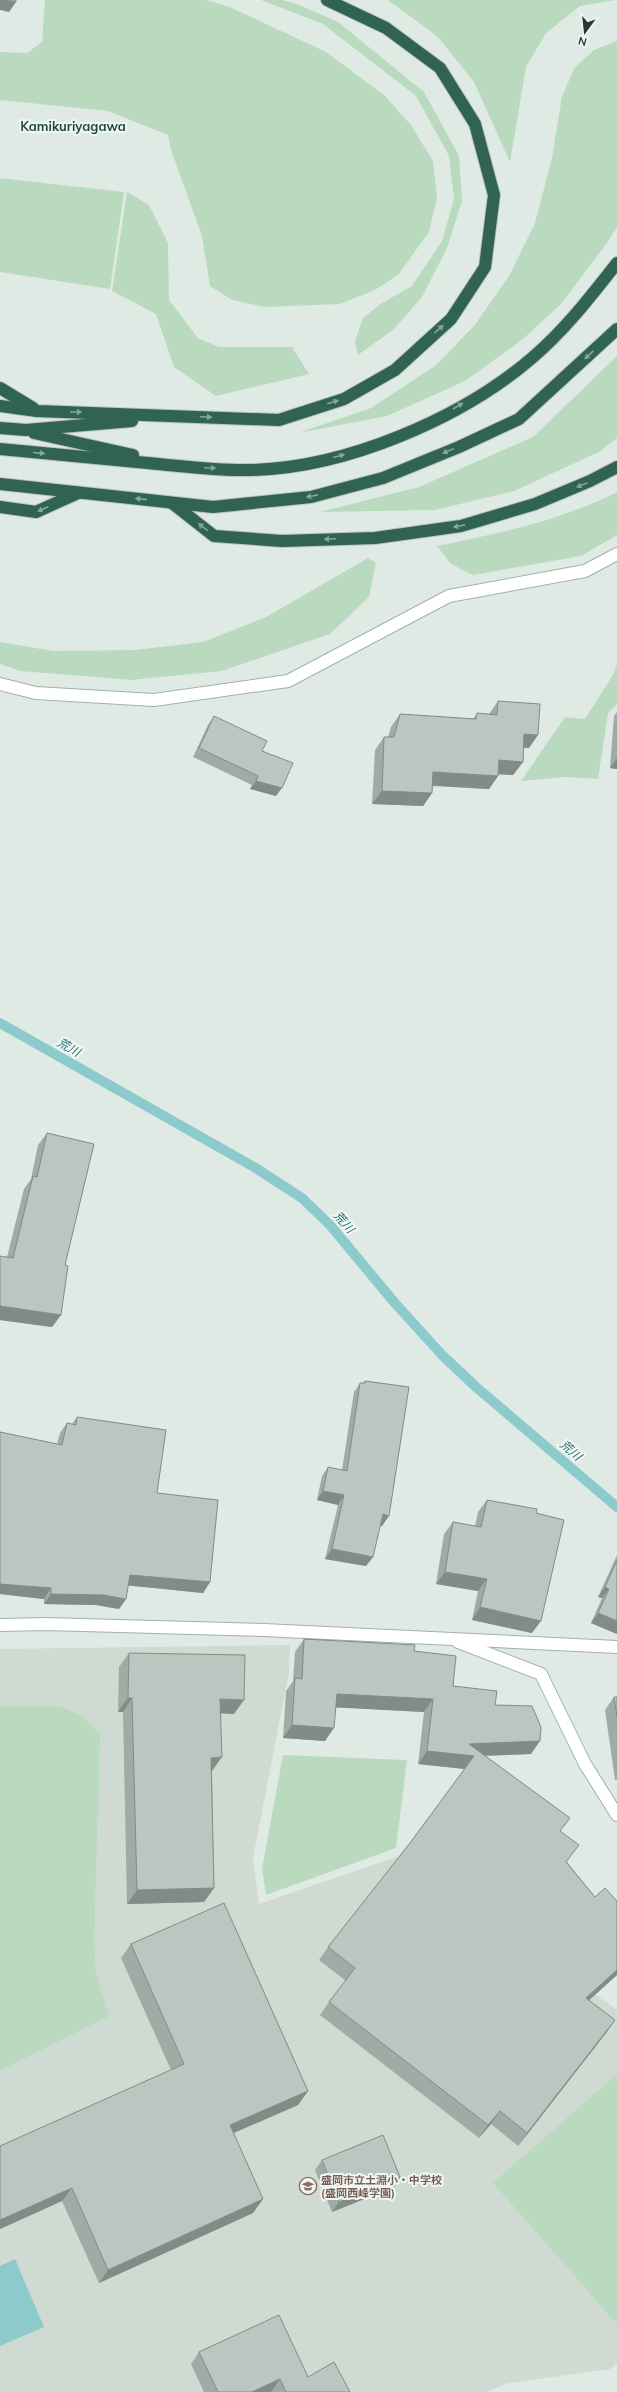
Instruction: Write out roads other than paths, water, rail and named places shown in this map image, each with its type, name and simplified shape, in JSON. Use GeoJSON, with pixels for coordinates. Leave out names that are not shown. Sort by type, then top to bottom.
{"type":"FeatureCollection","features":[{"type":"Feature","properties":{"kind":"highway"},"geometry":{"type":"LineString","coordinates":[[0,406],[37,411],[280,420],[344,399],[395,370],[451,318],[485,267],[494,195],[475,124],[440,68],[386,28],[327,0]]}},
{"type":"Feature","properties":{"kind":"highway"},"geometry":{"type":"LineString","coordinates":[[0,449],[185,466],[252,470],[321,461],[368,448],[431,422],[490,388],[532,358],[574,316],[617,263]]}},
{"type":"Feature","properties":{"kind":"highway"},"geometry":{"type":"LineString","coordinates":[[0,484],[213,507],[311,497],[383,478],[459,447],[519,419],[617,329]]}},
{"type":"Feature","properties":{"kind":"highway"},"geometry":{"type":"LineString","coordinates":[[0,388],[37,411]]}},
{"type":"Feature","properties":{"kind":"highway"},"geometry":{"type":"LineString","coordinates":[[19,430],[181,416]]}},
{"type":"Feature","properties":{"kind":"highway"},"geometry":{"type":"LineString","coordinates":[[0,428],[19,430],[185,466]]}},
{"type":"Feature","properties":{"kind":"highway"},"geometry":{"type":"LineString","coordinates":[[171,502],[214,536],[282,541],[375,538],[461,526],[513,511],[535,504],[590,481],[617,467]]}},
{"type":"Feature","properties":{"kind":"highway"},"geometry":{"type":"LineString","coordinates":[[0,507],[36,512],[79,493]]}},
{"type":"Feature","properties":{"kind":"street"},"geometry":{"type":"LineString","coordinates":[[0,684],[36,694],[154,700],[288,681],[449,596],[586,571],[617,554]]}},
{"type":"Feature","properties":{"kind":"street"},"geometry":{"type":"LineString","coordinates":[[0,1625],[45,1624],[264,1630],[445,1637],[617,1647]]}},
{"type":"Feature","properties":{"kind":"street"},"geometry":{"type":"LineString","coordinates":[[445,1637],[541,1674],[585,1764],[617,1815]]}},
{"type":"Feature","properties":{"kind":"water"},"geometry":{"type":"Polygon","coordinates":[[[15,2259],[44,2327],[0,2346],[0,2266],[15,2259]]]}},
{"type":"Feature","properties":{"kind":"waterway","name":"荒川"},"geometry":{"type":"LineString","coordinates":[[0,1023],[254,1167],[302,1198],[330,1225],[394,1302],[442,1355],[476,1387],[617,1507]]}},
{"type":"Feature","properties":{"kind":"place","name":"盛岡市立土淵小・中学校 (盛岡西峰学園)"},"geometry":{"type":"Point","coordinates":[308,2186]}},
{"type":"Feature","properties":{"kind":"district","name":"Kamikuriyagawa"},"geometry":{"type":"Point","coordinates":[73,126]}}]}
